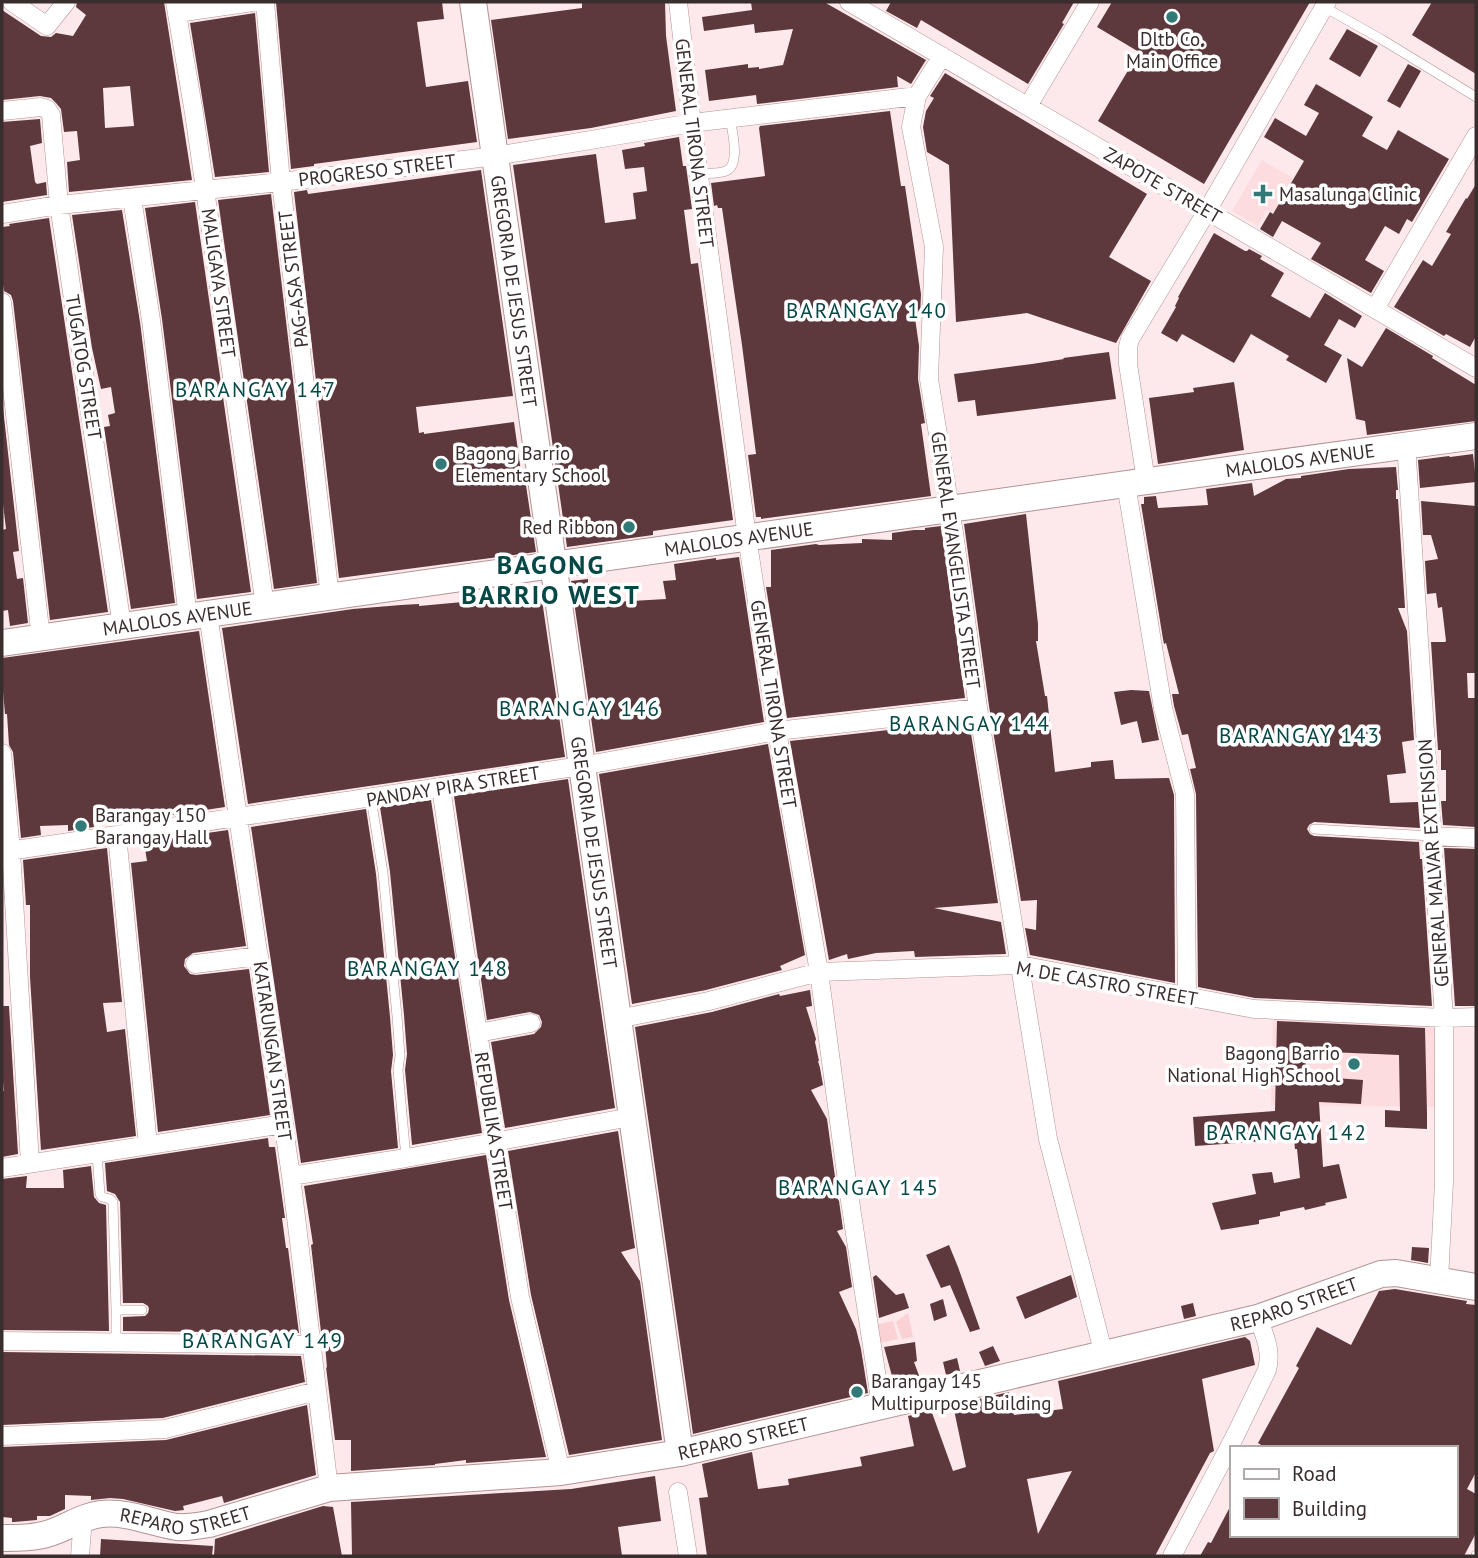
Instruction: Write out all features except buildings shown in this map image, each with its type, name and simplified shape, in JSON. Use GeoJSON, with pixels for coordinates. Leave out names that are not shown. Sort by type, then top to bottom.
{"type":"FeatureCollection","features":[{"type":"Feature","properties":{"kind":"street"},"geometry":{"type":"LineString","coordinates":[[12,2],[47,26],[66,2]]}},
{"type":"Feature","properties":{"kind":"street"},"geometry":{"type":"LineString","coordinates":[[176,7],[253,2]]}},
{"type":"Feature","properties":{"kind":"street","name":"PAG-ASA STREET"},"geometry":{"type":"LineString","coordinates":[[265,2],[281,182],[331,597]]}},
{"type":"Feature","properties":{"kind":"street","name":"GREGORIA DE JESUS STREET"},"geometry":{"type":"LineString","coordinates":[[473,2],[680,1453]]}},
{"type":"Feature","properties":{"kind":"street","name":"GENERAL TIRONA STREET"},"geometry":{"type":"LineString","coordinates":[[678,2],[698,174],[747,537],[819,972],[881,1405]]}},
{"type":"Feature","properties":{"kind":"street"},"geometry":{"type":"LineString","coordinates":[[1028,106],[1090,2]]}},
{"type":"Feature","properties":{"kind":"street"},"geometry":{"type":"LineString","coordinates":[[1187,996],[1185,794],[1163,708],[1136,482],[1128,347],[1326,4]]}},
{"type":"Feature","properties":{"kind":"street","name":"ZAPOTE STREET"},"geometry":{"type":"LineString","coordinates":[[860,5],[942,56],[1476,368]]}},
{"type":"Feature","properties":{"kind":"street","name":"MALIGAYA STREET"},"geometry":{"type":"LineString","coordinates":[[176,7],[194,113],[265,606]]}},
{"type":"Feature","properties":{"kind":"street","name":"GENERAL EVANGELISTA STREET"},"geometry":{"type":"LineString","coordinates":[[942,56],[917,96],[911,127],[933,247],[929,379],[978,708],[1048,1139],[1104,1355]]}},
{"type":"Feature","properties":{"kind":"street","name":"PROGRESO STREET"},"geometry":{"type":"LineString","coordinates":[[2,214],[59,205],[496,156],[692,123],[917,96]]}},
{"type":"Feature","properties":{"kind":"street","name":"TUGATOG STREET"},"geometry":{"type":"LineString","coordinates":[[2,111],[41,107],[47,108],[51,115],[59,205],[122,626]]}},
{"type":"Feature","properties":{"kind":"street"},"geometry":{"type":"LineString","coordinates":[[1375,309],[1476,136]]}},
{"type":"Feature","properties":{"kind":"street","name":"KATARUNGAN STREET"},"geometry":{"type":"LineString","coordinates":[[132,198],[198,616],[238,817],[284,1124],[329,1488]]}},
{"type":"Feature","properties":{"kind":"street"},"geometry":{"type":"LineString","coordinates":[[2,302],[41,638]]}},
{"type":"Feature","properties":{"kind":"street","name":"MALOLOS AVENUE"},"geometry":{"type":"LineString","coordinates":[[2,643],[1476,436]]}},
{"type":"Feature","properties":{"kind":"street","name":"GENERAL MALVAR EXTENSION"},"geometry":{"type":"LineString","coordinates":[[1406,444],[1444,1018],[1444,1182],[1439,1281]]}},
{"type":"Feature","properties":{"kind":"street","name":"PANDAY PIRA STREET"},"geometry":{"type":"LineString","coordinates":[[6,851],[581,766],[777,731],[978,708]]}},
{"type":"Feature","properties":{"kind":"street"},"geometry":{"type":"LineString","coordinates":[[2,752],[8,925],[30,1163]]}},
{"type":"Feature","properties":{"kind":"street","name":"REPUBLIKA STREET"},"geometry":{"type":"LineString","coordinates":[[441,787],[520,1297],[561,1472]]}},
{"type":"Feature","properties":{"kind":"street"},"geometry":{"type":"LineString","coordinates":[[117,835],[148,1145]]}},
{"type":"Feature","properties":{"kind":"street"},"geometry":{"type":"LineString","coordinates":[[1431,836],[1476,838]]}},
{"type":"Feature","properties":{"kind":"street"},"geometry":{"type":"LineString","coordinates":[[195,964],[259,956]]}},
{"type":"Feature","properties":{"kind":"street","name":"M. DE CASTRO STREET"},"geometry":{"type":"LineString","coordinates":[[617,1019],[709,1001],[819,972],[1020,965],[1254,1009],[1444,1018],[1476,1017]]}},
{"type":"Feature","properties":{"kind":"street"},"geometry":{"type":"LineString","coordinates":[[478,1033],[531,1023]]}},
{"type":"Feature","properties":{"kind":"street"},"geometry":{"type":"LineString","coordinates":[[291,1176],[631,1117]]}},
{"type":"Feature","properties":{"kind":"street"},"geometry":{"type":"LineString","coordinates":[[2,1168],[284,1124]]}},
{"type":"Feature","properties":{"kind":"street","name":"REPARO STREET"},"geometry":{"type":"LineString","coordinates":[[2,1538],[22,1538],[83,1527],[103,1514],[123,1515],[177,1527],[194,1527],[329,1488],[561,1472],[680,1453],[1258,1318],[1381,1274],[1396,1273],[1476,1287]]}},
{"type":"Feature","properties":{"kind":"street"},"geometry":{"type":"LineString","coordinates":[[1233,1446],[1269,1362],[1269,1349],[1258,1318]]}},
{"type":"Feature","properties":{"kind":"street"},"geometry":{"type":"LineString","coordinates":[[2,1341],[311,1345]]}},
{"type":"Feature","properties":{"kind":"street"},"geometry":{"type":"LineString","coordinates":[[2,1436],[165,1429],[317,1391]]}},
{"type":"Feature","properties":{"kind":"street"},"geometry":{"type":"LineString","coordinates":[[1172,1556],[1229,1454]]}},
{"type":"Feature","properties":{"kind":"street"},"geometry":{"type":"LineString","coordinates":[[678,1492],[688,1556]]}},
{"type":"Feature","properties":{"kind":"street"},"geometry":{"type":"LineString","coordinates":[[80,1556],[83,1527]]}},
{"type":"Feature","properties":{"kind":"lane"},"geometry":{"type":"LineString","coordinates":[[1326,4],[1476,97]]}},
{"type":"Feature","properties":{"kind":"lane"},"geometry":{"type":"LineString","coordinates":[[698,174],[727,171],[733,165],[735,154],[730,118]]}},
{"type":"Feature","properties":{"kind":"lane"},"geometry":{"type":"LineString","coordinates":[[371,798],[383,873],[397,1016],[400,1055],[398,1070],[406,1157]]}},
{"type":"Feature","properties":{"kind":"lane"},"geometry":{"type":"LineString","coordinates":[[1314,829],[1431,836]]}},
{"type":"Feature","properties":{"kind":"lane"},"geometry":{"type":"LineString","coordinates":[[97,1154],[100,1194],[113,1202],[116,1343]]}},
{"type":"Feature","properties":{"kind":"lane"},"geometry":{"type":"LineString","coordinates":[[116,1310],[142,1310]]}},
{"type":"Feature","properties":{"kind":"shaded area","name":"Masalunga Clinic"},"geometry":{"type":"Polygon","coordinates":[[[1262,160],[1293,178],[1273,213],[1267,210],[1258,226],[1232,211],[1262,160]]]}},
{"type":"Feature","properties":{"kind":"shaded area","name":"Bagong Barrio National High School"},"geometry":{"type":"Polygon","coordinates":[[[1273,1015],[1435,1022],[1437,1107],[1271,1105],[1273,1015]]]}},
{"type":"Feature","properties":{"kind":"shaded area"},"geometry":{"type":"Polygon","coordinates":[[[908,1313],[913,1337],[902,1339],[896,1322],[908,1313]]]}},
{"type":"Feature","properties":{"kind":"shaded area"},"geometry":{"type":"Polygon","coordinates":[[[893,1321],[898,1339],[880,1343],[875,1325],[893,1321]]]}},
{"type":"Feature","properties":{"kind":"place","name":"Dltb Co. Main Office"},"geometry":{"type":"Point","coordinates":[1172,17]}},
{"type":"Feature","properties":{"kind":"place","name":"Masalunga Clinic"},"geometry":{"type":"Point","coordinates":[1263,194]}},
{"type":"Feature","properties":{"kind":"place","name":"Bagong Barrio Elementary School"},"geometry":{"type":"Point","coordinates":[441,464]}},
{"type":"Feature","properties":{"kind":"place","name":"Red Ribbon"},"geometry":{"type":"Point","coordinates":[629,527]}},
{"type":"Feature","properties":{"kind":"place","name":"Barangay 150 Barangay Hall"},"geometry":{"type":"Point","coordinates":[81,826]}},
{"type":"Feature","properties":{"kind":"place","name":"Bagong Barrio National High School"},"geometry":{"type":"Point","coordinates":[1354,1064]}},
{"type":"Feature","properties":{"kind":"place","name":"Barangay 145 Multipurpose Building"},"geometry":{"type":"Point","coordinates":[857,1392]}},
{"type":"Feature","properties":{"kind":"district","name":"BARANGAY 140"},"geometry":{"type":"Point","coordinates":[867,311]}},
{"type":"Feature","properties":{"kind":"district","name":"BARANGAY 147"},"geometry":{"type":"Point","coordinates":[256,390]}},
{"type":"Feature","properties":{"kind":"district","name":"BAGONG BARRIO WEST"},"geometry":{"type":"Point","coordinates":[551,580]}},
{"type":"Feature","properties":{"kind":"district","name":"BARANGAY 146"},"geometry":{"type":"Point","coordinates":[580,709]}},
{"type":"Feature","properties":{"kind":"district","name":"BARANGAY 144"},"geometry":{"type":"Point","coordinates":[970,724]}},
{"type":"Feature","properties":{"kind":"district","name":"BARANGAY 143"},"geometry":{"type":"Point","coordinates":[1300,736]}},
{"type":"Feature","properties":{"kind":"district","name":"BARANGAY 148"},"geometry":{"type":"Point","coordinates":[428,969]}},
{"type":"Feature","properties":{"kind":"district","name":"BARANGAY 142"},"geometry":{"type":"Point","coordinates":[1287,1133]}},
{"type":"Feature","properties":{"kind":"district","name":"BARANGAY 145"},"geometry":{"type":"Point","coordinates":[859,1188]}},
{"type":"Feature","properties":{"kind":"district","name":"BARANGAY 149"},"geometry":{"type":"Point","coordinates":[263,1341]}}]}
